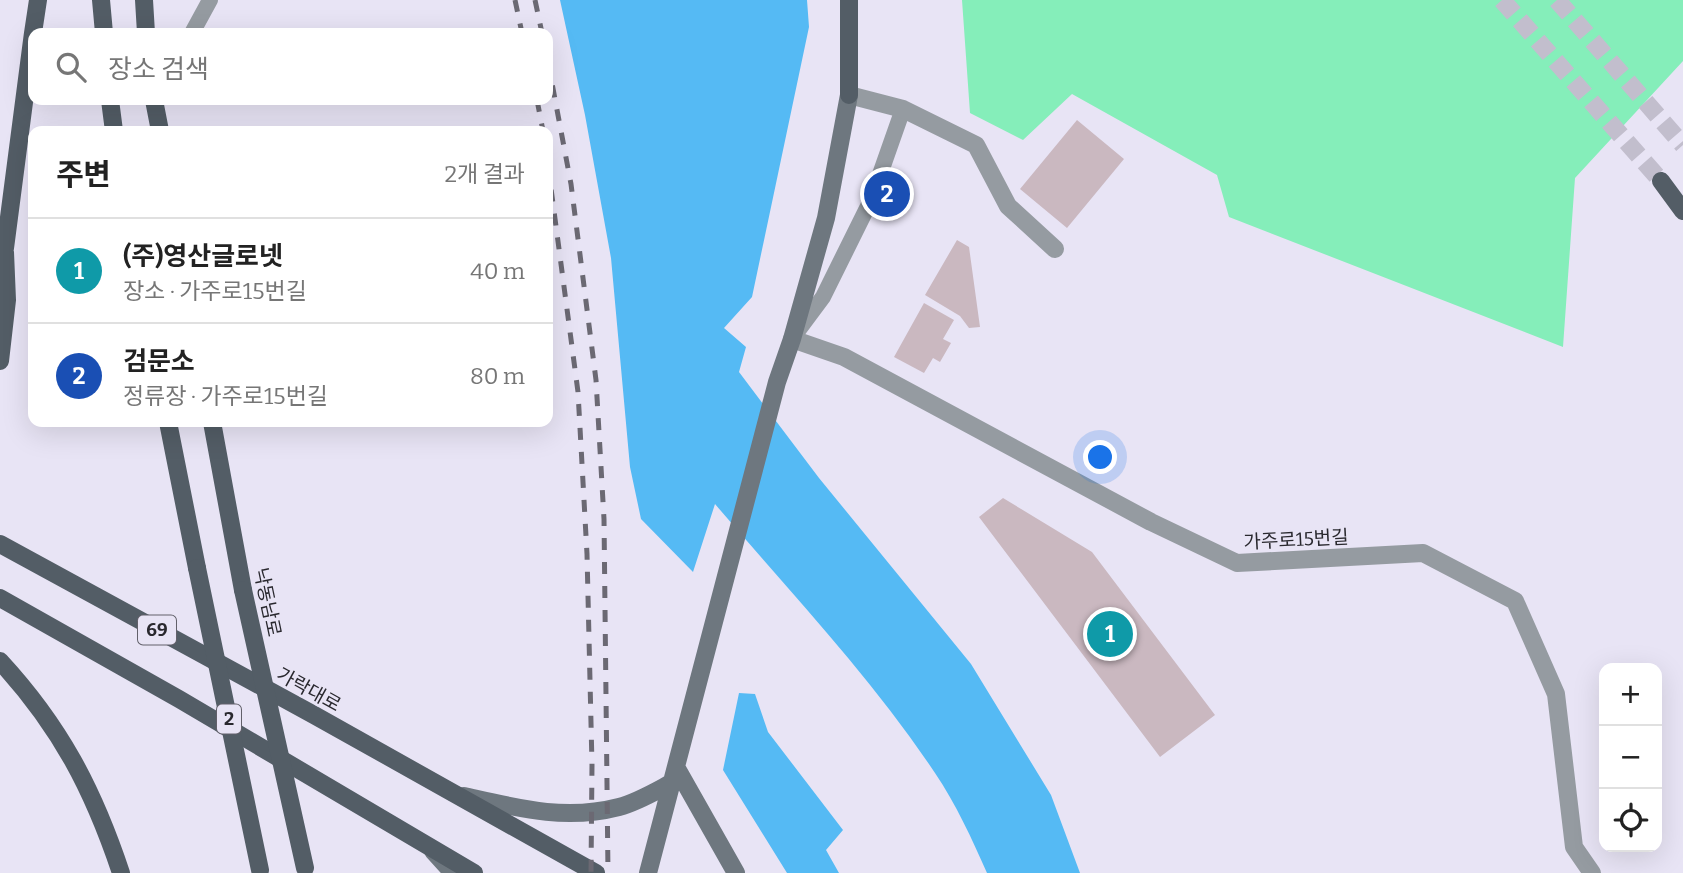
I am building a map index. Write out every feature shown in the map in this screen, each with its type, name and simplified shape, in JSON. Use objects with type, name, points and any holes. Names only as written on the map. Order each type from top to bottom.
[{"type":"main road","points":[[34,28],[38,0]]},
{"type":"main road","points":[[101,0],[104,28]]},
{"type":"main road","points":[[144,0],[146,28]]},
{"type":"main road","points":[[648,873],[777,382],[826,218],[849,95],[849,0]]},
{"type":"main road","points":[[0,361],[7,300],[2,255],[28,69]]},
{"type":"main road","points":[[111,105],[113,126]]},
{"type":"main road","points":[[156,105],[159,126]]},
{"type":"main road","points":[[1661,181],[1683,211]]},
{"type":"main road","name":"2","points":[[169,427],[260,871]]},
{"type":"main road","name":"낙동남로","points":[[213,427],[243,590],[306,870]]},
{"type":"main road","name":"가락대로","points":[[0,544],[596,873]]},
{"type":"main road","name":"69","points":[[0,598],[179,699],[474,873]]},
{"type":"main road","points":[[0,661],[29,692],[82,775],[104,822],[121,873]]},
{"type":"main road","points":[[456,794],[534,813],[570,815],[620,807],[675,775]]},
{"type":"main road","points":[[675,775],[736,873]]},
{"type":"main road","points":[[425,844],[453,873]]},
{"type":"street","points":[[849,95],[903,109],[976,145],[1008,206],[1055,249]]},
{"type":"street","name":"가주로15번길","points":[[792,339],[844,357],[1151,523],[1237,564],[1423,553],[1515,601],[1556,694],[1574,847],[1592,873]]},
{"type":"lane","points":[[195,28],[210,0]]},
{"type":"lane","points":[[792,339],[823,297],[871,200],[903,109]]},
{"type":"green space","points":[[962,0],[1683,0],[1683,61],[1575,178],[1563,347],[1229,217],[1217,175],[1072,94],[1023,140],[970,113]]},
{"type":"water","points":[[560,0],[807,0],[809,27],[752,297],[724,328],[746,347],[739,372],[819,478],[971,664],[1051,795],[1080,873],[987,873],[950,797],[910,737],[829,636],[715,504],[693,572],[641,519],[630,467],[611,258],[585,115]]},
{"type":"water","points":[[739,693],[755,694],[768,732],[843,830],[826,850],[839,873],[787,873],[723,770]]},
{"type":"building","points":[[1077,120],[1124,159],[1067,228],[1020,189]]},
{"type":"building","points":[[957,240],[969,247],[980,327],[969,328],[960,316],[925,295]]},
{"type":"building","points":[[924,303],[954,320],[943,339],[951,343],[940,362],[933,358],[924,373],[894,357]]},
{"type":"building","points":[[1003,498],[1092,552],[1215,715],[1160,757],[979,517]]},
{"type":"tunnel","points":[[1502,0],[1661,181]]},
{"type":"tunnel","points":[[1557,0],[1683,145]]},
{"type":"railway","points":[[515,0],[521,28]]},
{"type":"railway","points":[[535,0],[541,28]]},
{"type":"railway","points":[[553,89],[571,184],[596,380],[604,519],[608,873]]},
{"type":"railway","points":[[538,105],[542,126]]},
{"type":"railway","points":[[553,204],[578,392],[587,554],[592,765],[591,873]]},
{"type":"place","name":"검문소","points":[[887,194]]},
{"type":"place","name":"(주)영산글로넷","points":[[1110,634]]}]
